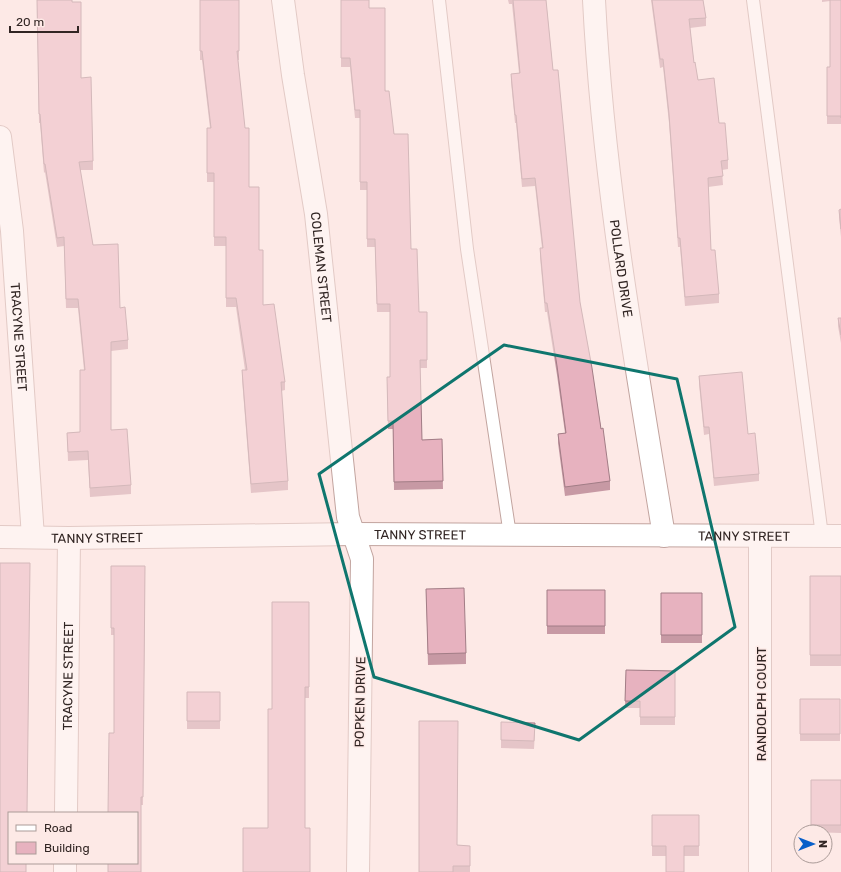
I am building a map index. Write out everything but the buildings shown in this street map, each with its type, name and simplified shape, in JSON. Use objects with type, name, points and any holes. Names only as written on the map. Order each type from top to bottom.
[{"type":"street","name":"COLEMAN STREET","points":[[283,0],[293,76],[316,214],[348,517],[354,534]]},
{"type":"street","name":"POLLARD DRIVE","points":[[594,0],[606,148],[622,279],[664,536]]},
{"type":"street","name":"TRACYNE STREET","points":[[0,138],[12,231],[33,538]]},
{"type":"street","name":"TANNY STREET","points":[[0,537],[69,538],[354,534],[831,536]]},
{"type":"street","name":"POPKEN DRIVE","points":[[354,534],[362,559],[358,872]]},
{"type":"street","name":"RANDOLPH COURT","points":[[760,536],[760,872]]},
{"type":"street","name":"TRACYNE STREET","points":[[66,812],[69,538]]},
{"type":"lane","points":[[439,0],[468,249],[510,535]]},
{"type":"lane","points":[[753,0],[831,536]]},
{"type":"highlighted area","points":[[504,345],[677,379],[735,627],[579,740],[374,677],[319,474]]}]
